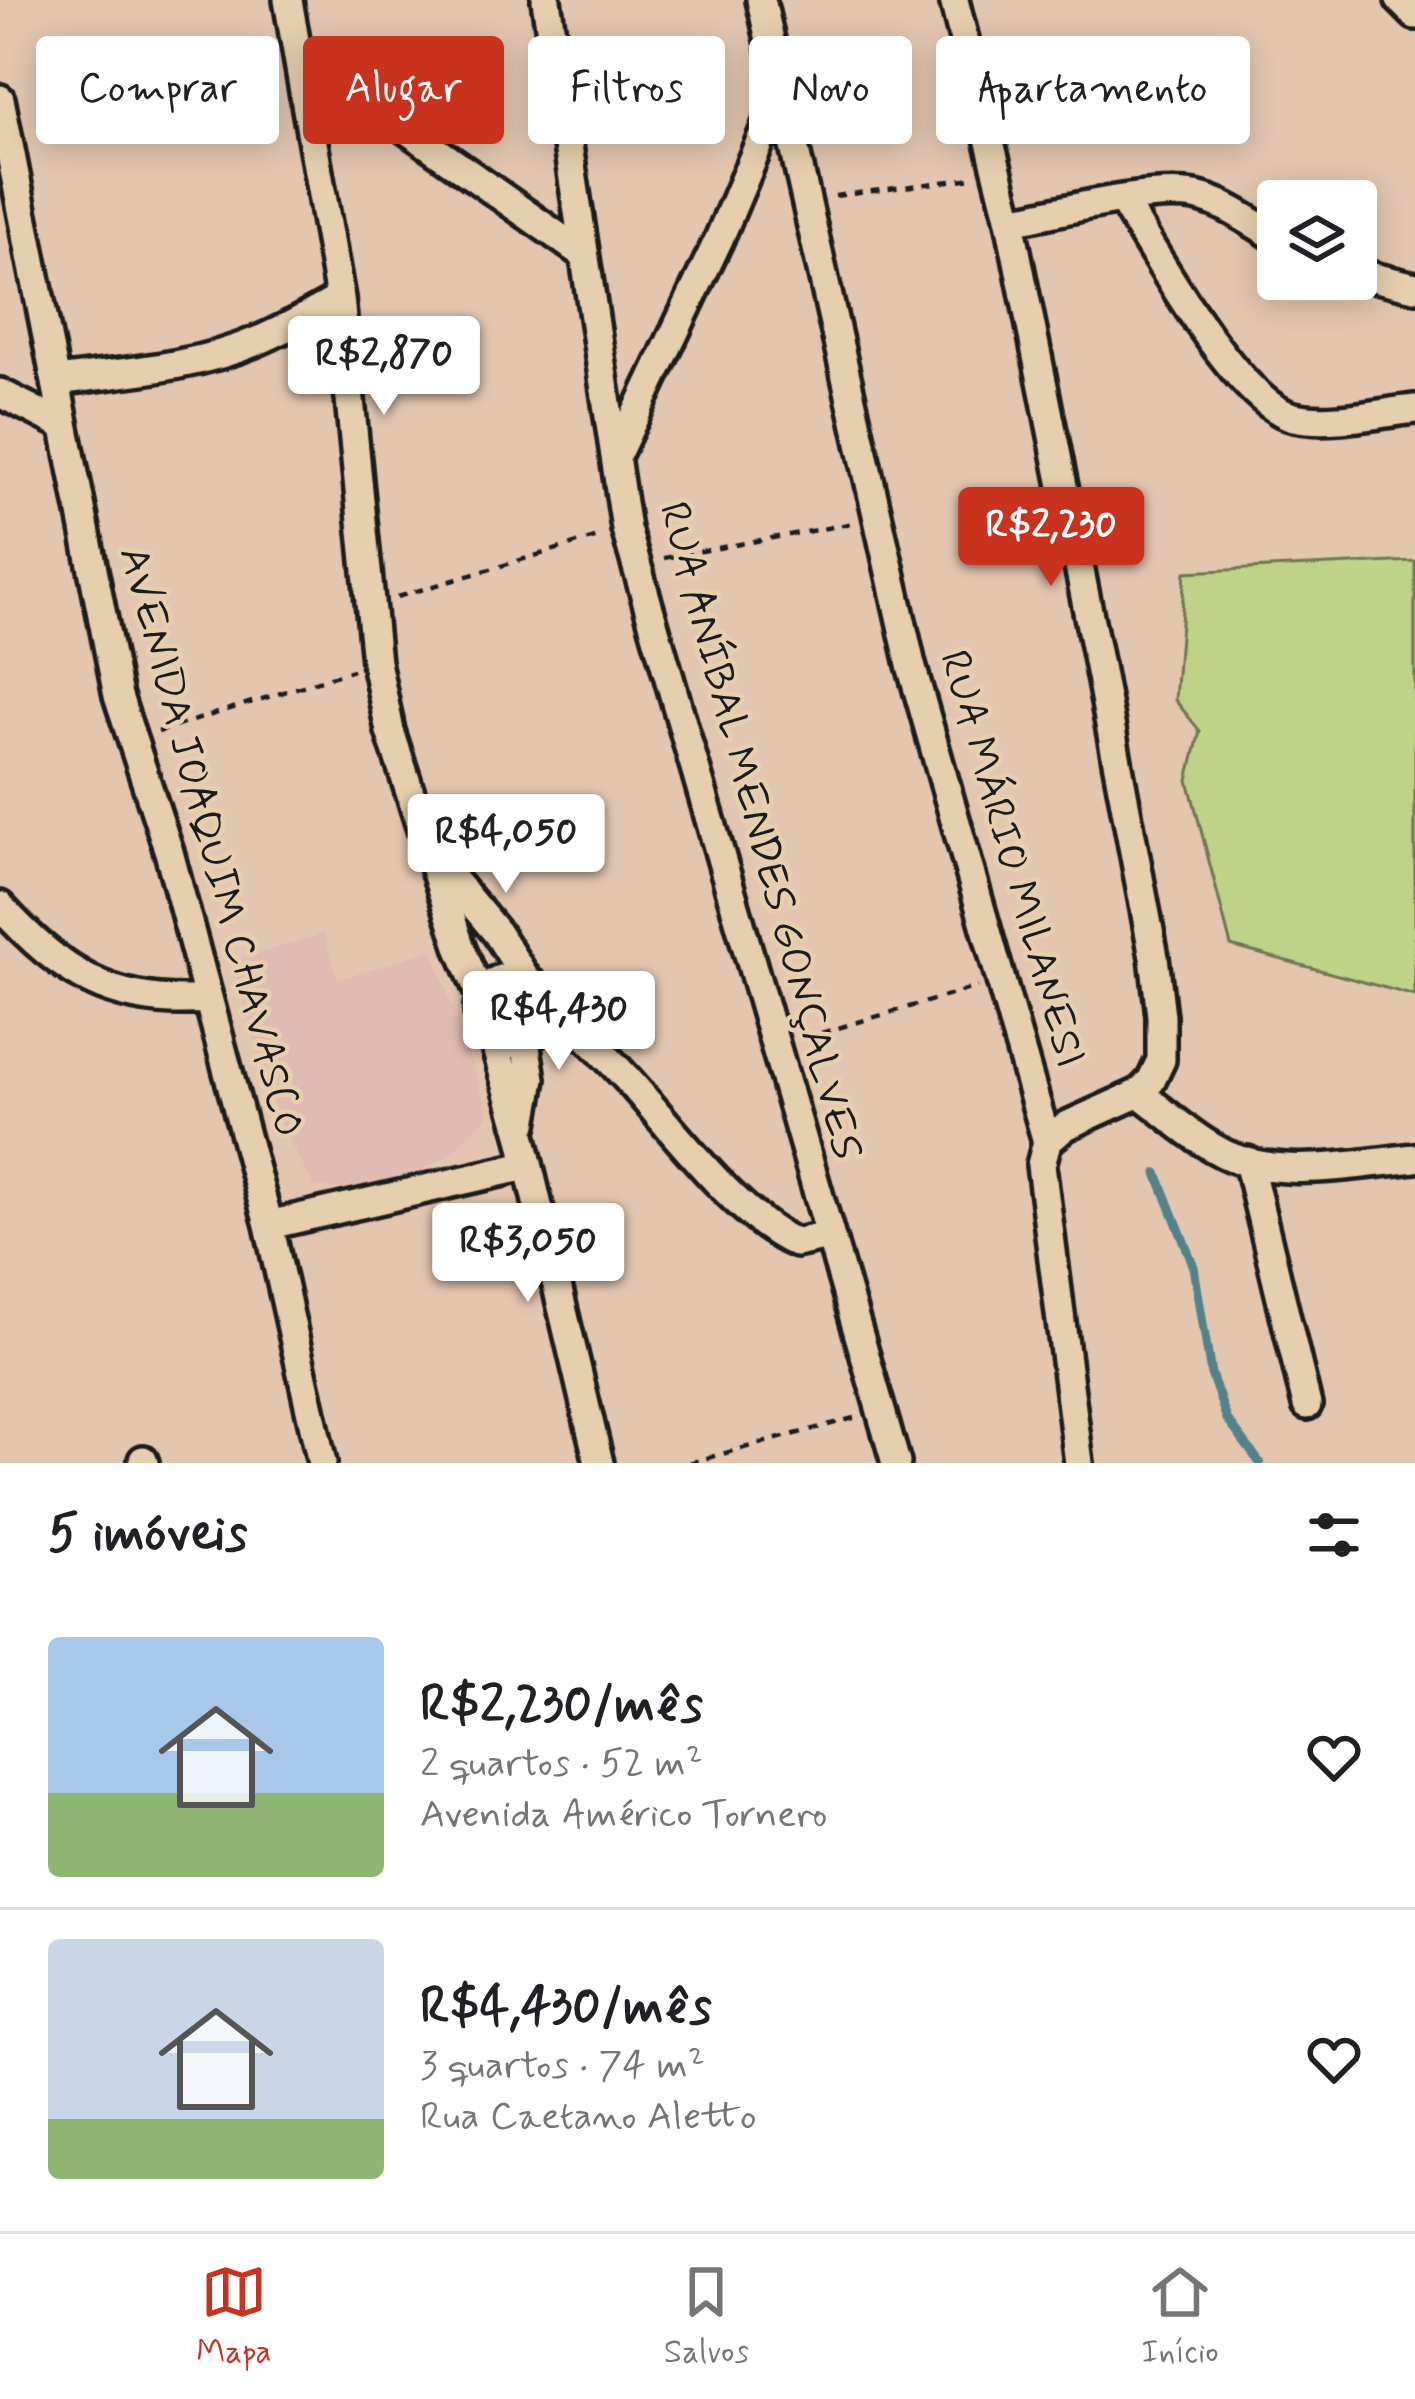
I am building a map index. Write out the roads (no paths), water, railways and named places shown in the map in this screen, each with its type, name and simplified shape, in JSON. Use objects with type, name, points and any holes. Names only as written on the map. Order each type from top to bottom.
[{"type":"street","points":[[288,0],[340,298],[376,662],[390,731],[481,997]]},
{"type":"street","name":"RUA ANÍBAL MENDES GONÇALVES","points":[[546,0],[626,529],[896,1463]]},
{"type":"street","name":"RUA MÁRIO MILANESI","points":[[761,0],[769,36]]},
{"type":"street","points":[[954,0],[1010,221],[1154,957],[1161,1060],[1151,1081],[1139,1094],[1066,1126],[1048,1142]]},
{"type":"street","points":[[1400,0],[1415,15]]},
{"type":"street","points":[[298,53],[583,254]]},
{"type":"street","name":"AVENIDA JOAQUIM CHAVASCO","points":[[0,99],[130,742],[169,852],[269,1225],[322,1463]]},
{"type":"street","points":[[616,454],[760,144]]},
{"type":"street","name":"RUA MÁRIO MILANESI","points":[[794,144],[911,665],[1048,1142],[1041,1165],[1078,1463]]},
{"type":"street","points":[[1010,221],[1168,195],[1197,196],[1257,226]]},
{"type":"street","points":[[1123,201],[1184,303],[1263,402],[1299,418],[1415,409]]},
{"type":"street","points":[[1377,278],[1415,287]]},
{"type":"street","points":[[56,381],[181,365],[220,354],[256,342],[340,298]]},
{"type":"street","points":[[0,393],[63,425]]},
{"type":"street","points":[[429,849],[497,933],[545,1005],[544,1020],[531,1037],[531,1079],[521,1134]]},
{"type":"street","points":[[0,906],[71,971],[122,994],[164,1003],[208,999]]},
{"type":"street","points":[[597,1046],[531,1037],[508,1043],[493,1037],[478,1012],[481,997],[492,983],[509,976],[533,986],[597,1046],[680,1141],[772,1229],[796,1243],[828,1236]]},
{"type":"street","points":[[493,1037],[521,1134],[599,1463]]},
{"type":"street","points":[[1139,1094],[1219,1152],[1248,1161],[1317,1167],[1415,1158]]},
{"type":"street","points":[[1248,1161],[1307,1406]]},
{"type":"street","points":[[269,1225],[526,1166]]},
{"type":"waterway","points":[[1157,1173],[1194,1267],[1211,1374],[1227,1419],[1260,1463]]}]
